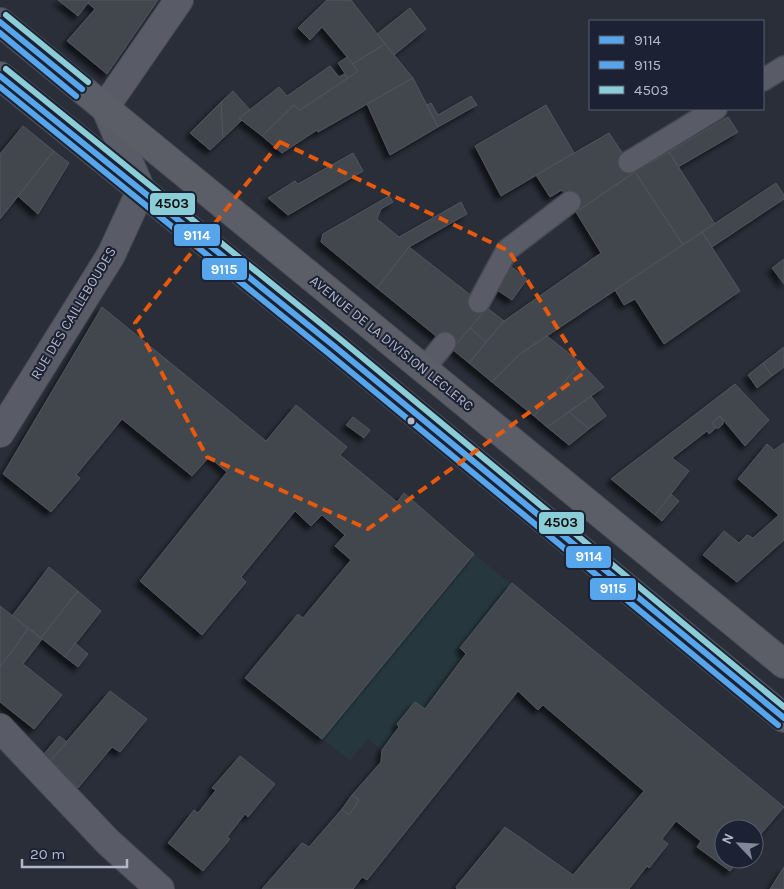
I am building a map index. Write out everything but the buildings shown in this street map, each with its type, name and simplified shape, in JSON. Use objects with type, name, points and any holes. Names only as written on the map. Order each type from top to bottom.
[{"type":"main road","name":"AVENUE DE LA DIVISION LECLERC","points":[[0,22],[784,664]]},
{"type":"main road","points":[[0,76],[322,336],[784,718]]},
{"type":"street","points":[[141,190],[105,107],[179,0]]},
{"type":"street","name":"RUE DES CAILLEBOUDES","points":[[0,433],[111,254],[141,190]]},
{"type":"street","points":[[0,728],[108,842],[160,889]]},
{"type":"lane","points":[[764,79],[784,67]]},
{"type":"lane","points":[[629,162],[714,110]]},
{"type":"lane","points":[[479,302],[507,250],[570,202]]},
{"type":"lane","points":[[424,369],[445,344]]},
{"type":"highlighted area","points":[[280,142],[509,251],[585,372],[368,529],[207,457],[135,323]]},
{"type":"shaded area","points":[[474,554],[511,584],[460,648],[466,654],[425,709],[415,703],[382,750],[368,739],[350,760],[322,739]]},
{"type":"transit line","name":"4503","points":[[6,15],[88,82]]},
{"type":"transit line","name":"9114","points":[[0,22],[82,89]]},
{"type":"transit line","name":"9115","points":[[0,33],[76,96]]},
{"type":"transit line","name":"4503","points":[[6,69],[340,339],[784,707]]},
{"type":"transit line","name":"9114","points":[[0,76],[334,346],[784,718]]},
{"type":"transit line","name":"9115","points":[[0,87],[328,353],[778,725]]}]
